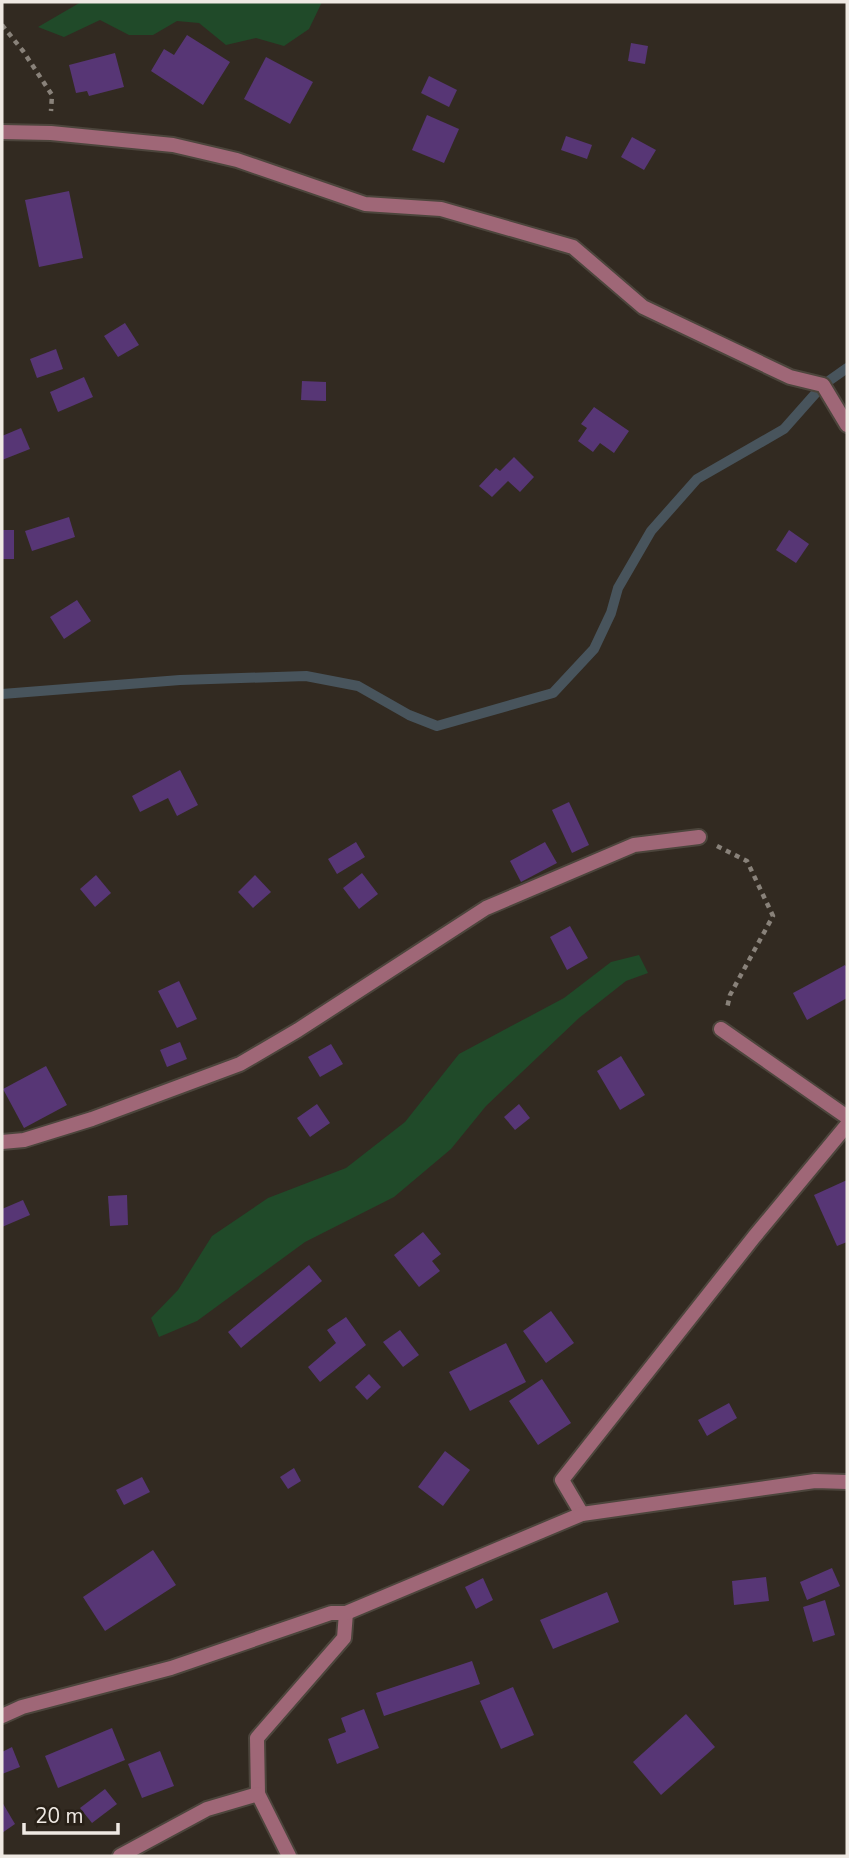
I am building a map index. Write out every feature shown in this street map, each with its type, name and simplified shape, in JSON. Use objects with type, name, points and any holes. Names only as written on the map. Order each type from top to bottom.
[{"type":"street","points":[[2,132],[51,133],[173,145],[237,160],[365,204],[441,209],[573,247],[643,307],[790,377],[823,385],[847,425]]},
{"type":"street","points":[[2,1142],[24,1140],[92,1119],[240,1064],[299,1030],[486,908],[634,845],[699,837]]},
{"type":"street","points":[[721,1029],[847,1117]]},
{"type":"street","points":[[582,1514],[562,1480],[754,1237],[847,1125]]},
{"type":"street","points":[[2,1716],[22,1707],[171,1668],[331,1614],[346,1613],[582,1514],[816,1481],[847,1482]]},
{"type":"street","points":[[289,1856],[258,1794],[257,1738],[344,1638],[346,1613]]},
{"type":"street","points":[[120,1856],[207,1809],[258,1794]]},
{"type":"path","points":[[2,25],[52,95],[51,133]]},
{"type":"path","points":[[699,837],[747,861],[773,916],[730,995],[721,1029]]},
{"type":"green space","points":[[81,2],[322,2],[309,29],[284,46],[256,38],[226,45],[199,23],[177,21],[153,35],[129,35],[100,20],[64,37],[38,27]]},
{"type":"green space","points":[[639,955],[648,973],[626,981],[579,1018],[486,1106],[451,1149],[394,1197],[305,1242],[197,1321],[159,1337],[151,1318],[178,1290],[212,1236],[268,1198],[346,1168],[405,1122],[459,1054],[564,998],[611,962]]},
{"type":"building","points":[[187,35],[230,62],[203,105],[151,71],[164,49],[174,55]]},
{"type":"building","points":[[631,43],[648,46],[645,64],[628,61]]},
{"type":"building","points":[[115,53],[124,87],[89,96],[87,91],[76,93],[69,65]]},
{"type":"building","points":[[266,57],[313,82],[290,124],[244,99]]},
{"type":"building","points":[[429,76],[457,90],[449,107],[421,93]]},
{"type":"building","points":[[427,115],[459,129],[444,163],[412,150]]},
{"type":"building","points":[[566,136],[592,145],[587,159],[561,150]]},
{"type":"building","points":[[632,137],[656,150],[644,170],[621,157]]},
{"type":"building","points":[[69,191],[83,258],[39,267],[25,200]]},
{"type":"building","points":[[125,323],[139,345],[118,357],[104,336]]},
{"type":"building","points":[[56,349],[63,369],[37,378],[30,359]]},
{"type":"building","points":[[84,377],[93,397],[58,412],[50,392]]},
{"type":"building","points":[[302,381],[326,382],[326,401],[301,400]]},
{"type":"building","points":[[594,407],[629,431],[614,453],[600,443],[593,452],[578,441],[587,428],[581,424]]},
{"type":"building","points":[[21,428],[30,449],[2,460],[2,436]]},
{"type":"building","points":[[514,457],[534,477],[520,492],[508,481],[492,497],[479,486],[496,468],[500,471]]},
{"type":"building","points":[[69,517],[75,537],[32,551],[25,531]]},
{"type":"building","points":[[2,530],[14,530],[14,559],[2,559]]},
{"type":"building","points":[[789,530],[809,544],[796,563],[776,550]]},
{"type":"building","points":[[77,600],[91,621],[64,639],[50,617]]},
{"type":"building","points":[[180,770],[198,805],[177,816],[168,798],[140,812],[132,796]]},
{"type":"building","points":[[569,802],[589,845],[572,853],[552,810]]},
{"type":"building","points":[[356,842],[365,857],[337,874],[328,859]]},
{"type":"building","points":[[545,842],[557,863],[521,882],[510,861]]},
{"type":"building","points":[[362,873],[378,894],[359,909],[343,888]]},
{"type":"building","points":[[96,875],[111,893],[95,907],[80,889]]},
{"type":"building","points":[[255,875],[271,892],[253,908],[238,892]]},
{"type":"building","points":[[570,926],[588,958],[567,970],[550,937]]},
{"type":"building","points":[[845,965],[847,998],[807,1020],[793,993]]},
{"type":"building","points":[[179,981],[197,1019],[177,1028],[158,991]]},
{"type":"building","points":[[180,1042],[187,1059],[167,1067],[160,1050]]},
{"type":"building","points":[[331,1044],[343,1064],[320,1077],[308,1057]]},
{"type":"building","points":[[621,1056],[645,1095],[620,1110],[597,1071]]},
{"type":"building","points":[[46,1066],[67,1105],[24,1128],[3,1089]]},
{"type":"building","points":[[317,1104],[330,1123],[310,1137],[297,1118]]},
{"type":"building","points":[[519,1104],[530,1118],[515,1130],[504,1117]]},
{"type":"building","points":[[847,1180],[847,1242],[837,1246],[814,1195]]},
{"type":"building","points":[[127,1195],[128,1225],[110,1226],[108,1196]]},
{"type":"building","points":[[23,1200],[30,1215],[2,1227],[2,1209]]},
{"type":"building","points":[[423,1232],[441,1254],[432,1261],[440,1271],[419,1287],[394,1255]]},
{"type":"building","points":[[309,1265],[322,1281],[241,1348],[228,1332]]},
{"type":"building","points":[[551,1311],[574,1343],[546,1363],[523,1331]]},
{"type":"building","points":[[346,1317],[366,1345],[320,1382],[308,1367],[336,1343],[327,1330]]},
{"type":"building","points":[[400,1330],[419,1355],[403,1367],[383,1342]]},
{"type":"building","points":[[506,1343],[526,1382],[470,1411],[449,1372]]},
{"type":"building","points":[[369,1374],[381,1387],[367,1400],[355,1387]]},
{"type":"building","points":[[542,1379],[571,1423],[538,1445],[509,1401]]},
{"type":"building","points":[[729,1403],[737,1418],[707,1436],[698,1420]]},
{"type":"building","points":[[445,1451],[470,1470],[443,1506],[418,1487]]},
{"type":"building","points":[[294,1468],[301,1481],[288,1489],[280,1477]]},
{"type":"building","points":[[142,1477],[150,1492],[124,1505],[116,1490]]},
{"type":"building","points":[[153,1550],[176,1585],[105,1631],[83,1597]]},
{"type":"building","points":[[832,1568],[840,1586],[807,1600],[800,1582]]},
{"type":"building","points":[[766,1577],[769,1601],[734,1605],[732,1581]]},
{"type":"building","points":[[483,1578],[493,1600],[476,1609],[465,1587]]},
{"type":"building","points":[[607,1592],[619,1622],[553,1649],[540,1620]]},
{"type":"building","points":[[825,1600],[835,1635],[813,1642],[803,1607]]},
{"type":"building","points":[[472,1661],[480,1684],[384,1716],[376,1693]]},
{"type":"building","points":[[513,1687],[534,1735],[501,1749],[480,1701]]},
{"type":"building","points":[[364,1709],[379,1748],[337,1764],[328,1739],[346,1732],[341,1718]]},
{"type":"building","points":[[686,1714],[715,1747],[661,1795],[633,1762]]},
{"type":"building","points":[[112,1728],[125,1760],[58,1788],[45,1756]]},
{"type":"building","points":[[12,1747],[20,1767],[2,1774],[2,1752]]},
{"type":"building","points":[[160,1751],[174,1786],[142,1798],[128,1764]]},
{"type":"building","points":[[105,1789],[117,1804],[92,1823],[80,1808]]},
{"type":"building","points":[[2,1802],[15,1824],[2,1833]]},
{"type":"waterway","points":[[2,694],[180,680],[306,676],[358,686],[409,715],[437,726],[553,693],[594,649],[611,613],[618,588],[651,531],[697,479],[784,429],[823,385],[847,368]]}]
